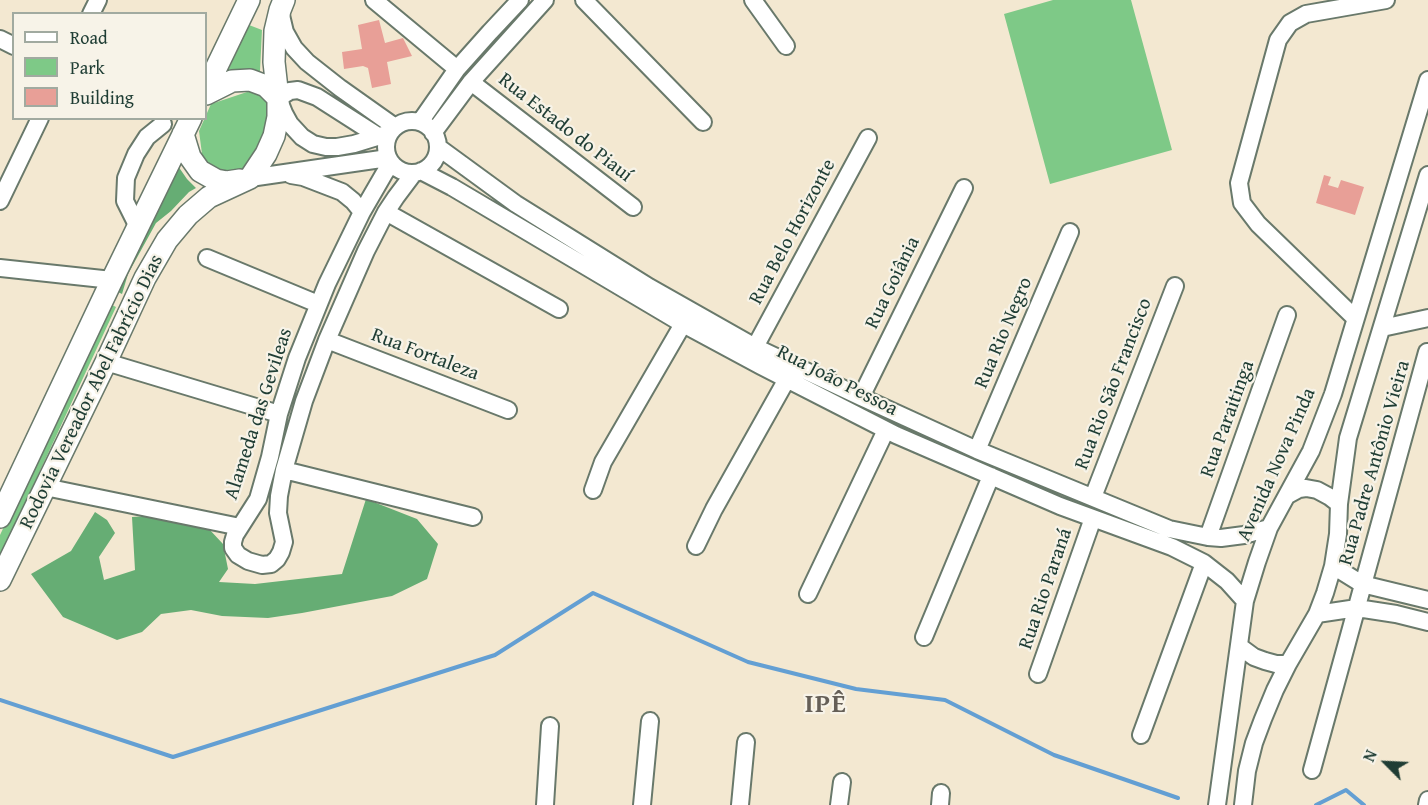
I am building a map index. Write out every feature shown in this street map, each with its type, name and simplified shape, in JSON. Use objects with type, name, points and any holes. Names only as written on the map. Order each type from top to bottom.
[{"type":"main road","points":[[207,86],[249,0]]},
{"type":"main road","points":[[187,126],[190,157],[200,171],[216,180],[227,182],[250,178],[266,154],[274,136],[278,117],[279,98],[274,62],[275,31],[282,5]]},
{"type":"main road","points":[[207,94],[232,81],[250,80],[266,86],[279,98]]},
{"type":"main road","name":"Rodovia Vereador Abel Fabrício Dias","points":[[0,517],[187,126]]},
{"type":"main road","name":"Rodovia Vereador Abel Fabrício Dias","points":[[0,580],[145,278],[167,240],[209,197],[250,178]]},
{"type":"street","points":[[374,0],[457,69]]},
{"type":"street","points":[[420,122],[457,69],[520,0]]},
{"type":"street","name":"Alameda das Gevileas","points":[[388,132],[386,150],[390,161],[362,212],[318,304],[279,414],[258,499],[232,542],[238,555],[248,561],[262,565],[271,564],[277,560],[281,552],[284,542],[278,513],[279,496],[304,401],[327,339],[386,212],[418,172],[433,162],[436,140],[471,82],[545,0]]},
{"type":"street","points":[[584,0],[703,122]]},
{"type":"street","points":[[753,0],[786,46]]},
{"type":"street","points":[[1355,318],[1258,224],[1242,203],[1239,183],[1278,40],[1290,23],[1306,14],[1386,0]]},
{"type":"street","points":[[282,5],[285,32],[294,48],[388,132]]},
{"type":"street","name":"Avenida Nova Pinda","points":[[1217,805],[1245,601],[1269,528],[1311,451],[1333,394],[1428,80]]},
{"type":"street","name":"Rua Estado do Piauí","points":[[471,82],[633,207]]},
{"type":"street","points":[[388,132],[316,96],[298,90],[290,91],[279,98],[290,124],[302,137],[313,144],[326,147],[354,144],[388,132],[402,123],[411,121],[420,122],[428,127],[436,140]]},
{"type":"street","points":[[0,201],[39,120]]},
{"type":"street","points":[[138,227],[125,201],[126,178],[136,154],[158,121],[187,126]]},
{"type":"street","name":"Rua Belo Horizonte","points":[[755,347],[868,138]]},
{"type":"street","name":"Rua João Pessoa","points":[[436,140],[516,204],[649,287],[755,347],[861,397],[977,450],[1169,529],[1208,537],[1244,535],[1269,528]]},
{"type":"street","points":[[250,178],[390,161],[405,172],[418,172]]},
{"type":"street","name":"Rua João Pessoa","points":[[418,172],[452,187],[683,324],[886,430],[1060,506],[1172,548],[1204,563],[1227,581],[1245,601]]},
{"type":"street","points":[[285,173],[303,177],[342,192],[354,201],[362,212]]},
{"type":"street","points":[[1244,805],[1247,771],[1254,743],[1275,690],[1317,614],[1333,566],[1348,438],[1428,175]]},
{"type":"street","name":"Rua Goiânia","points":[[861,397],[963,188]]},
{"type":"street","points":[[386,212],[559,309]]},
{"type":"street","name":"Rua Rio Negro","points":[[977,450],[1070,232]]},
{"type":"street","points":[[207,258],[318,304]]},
{"type":"street","points":[[0,268],[112,280]]},
{"type":"street","name":"Rua Rio São Francisco","points":[[1093,497],[1175,286]]},
{"type":"street","name":"Rua Paraitinga","points":[[1208,537],[1287,315]]},
{"type":"street","points":[[1382,328],[1428,318]]},
{"type":"street","points":[[593,490],[603,462],[683,324]]},
{"type":"street","name":"Rua Fortaleza","points":[[327,339],[508,410]]},
{"type":"street","name":"Rua Padre Antônio Vieira","points":[[1312,770],[1427,352]]},
{"type":"street","points":[[106,362],[279,414]]},
{"type":"street","points":[[696,546],[714,509],[787,379]]},
{"type":"street","points":[[808,594],[886,430]]},
{"type":"street","points":[[284,470],[473,517]]},
{"type":"street","points":[[924,637],[991,476]]},
{"type":"street","points":[[45,487],[240,527]]},
{"type":"street","points":[[1288,495],[1306,488],[1317,490],[1339,504]]},
{"type":"street","name":"Rua Rio Paraná","points":[[1038,674],[1093,518]]},
{"type":"street","points":[[1141,735],[1204,563]]},
{"type":"street","points":[[1333,566],[1362,584],[1428,600]]},
{"type":"street","points":[[1317,614],[1357,608],[1428,622]]},
{"type":"street","points":[[1239,646],[1254,657],[1288,664]]},
{"type":"street","points":[[642,805],[650,721]]},
{"type":"street","points":[[545,805],[550,726]]},
{"type":"street","points":[[740,805],[746,742]]},
{"type":"street","points":[[839,805],[842,782]]},
{"type":"street","points":[[1427,805],[1428,800]]},
{"type":"green space","points":[[1053,0],[1131,0],[1172,150],[1050,184],[1004,14]]},
{"type":"green space","points":[[249,25],[262,30],[260,71],[242,71],[224,79]]},
{"type":"green space","points":[[253,90],[263,95],[269,108],[266,134],[249,163],[240,172],[219,173],[207,163],[202,154],[199,131],[204,120],[207,120],[211,104]]},
{"type":"green space","points":[[178,166],[196,188],[156,223],[128,274],[122,294],[116,291]]},
{"type":"green space","points":[[110,304],[116,307],[0,557],[0,535]]},
{"type":"green space","points":[[366,499],[417,519],[438,544],[427,579],[392,596],[268,618],[222,616],[191,610],[161,614],[142,632],[117,640],[63,617],[31,574],[71,551],[95,512],[107,520],[115,533],[99,557],[104,580],[135,570],[132,517],[164,515],[209,529],[223,544],[228,569],[219,582],[255,584],[342,574]]},
{"type":"building","points":[[379,20],[385,43],[403,38],[412,56],[387,62],[391,84],[372,88],[368,68],[363,66],[344,69],[342,52],[362,49],[358,25]]},
{"type":"building","points":[[1324,175],[1331,177],[1328,185],[1338,188],[1341,180],[1364,187],[1355,215],[1316,203]]},
{"type":"waterway","points":[[0,700],[173,757],[495,655],[593,593],[748,662],[856,689],[945,700],[1054,755],[1178,798]]},
{"type":"waterway","points":[[1316,805],[1346,790],[1364,805]]},
{"type":"district","name":"IPÊ","points":[[826,705]]}]
